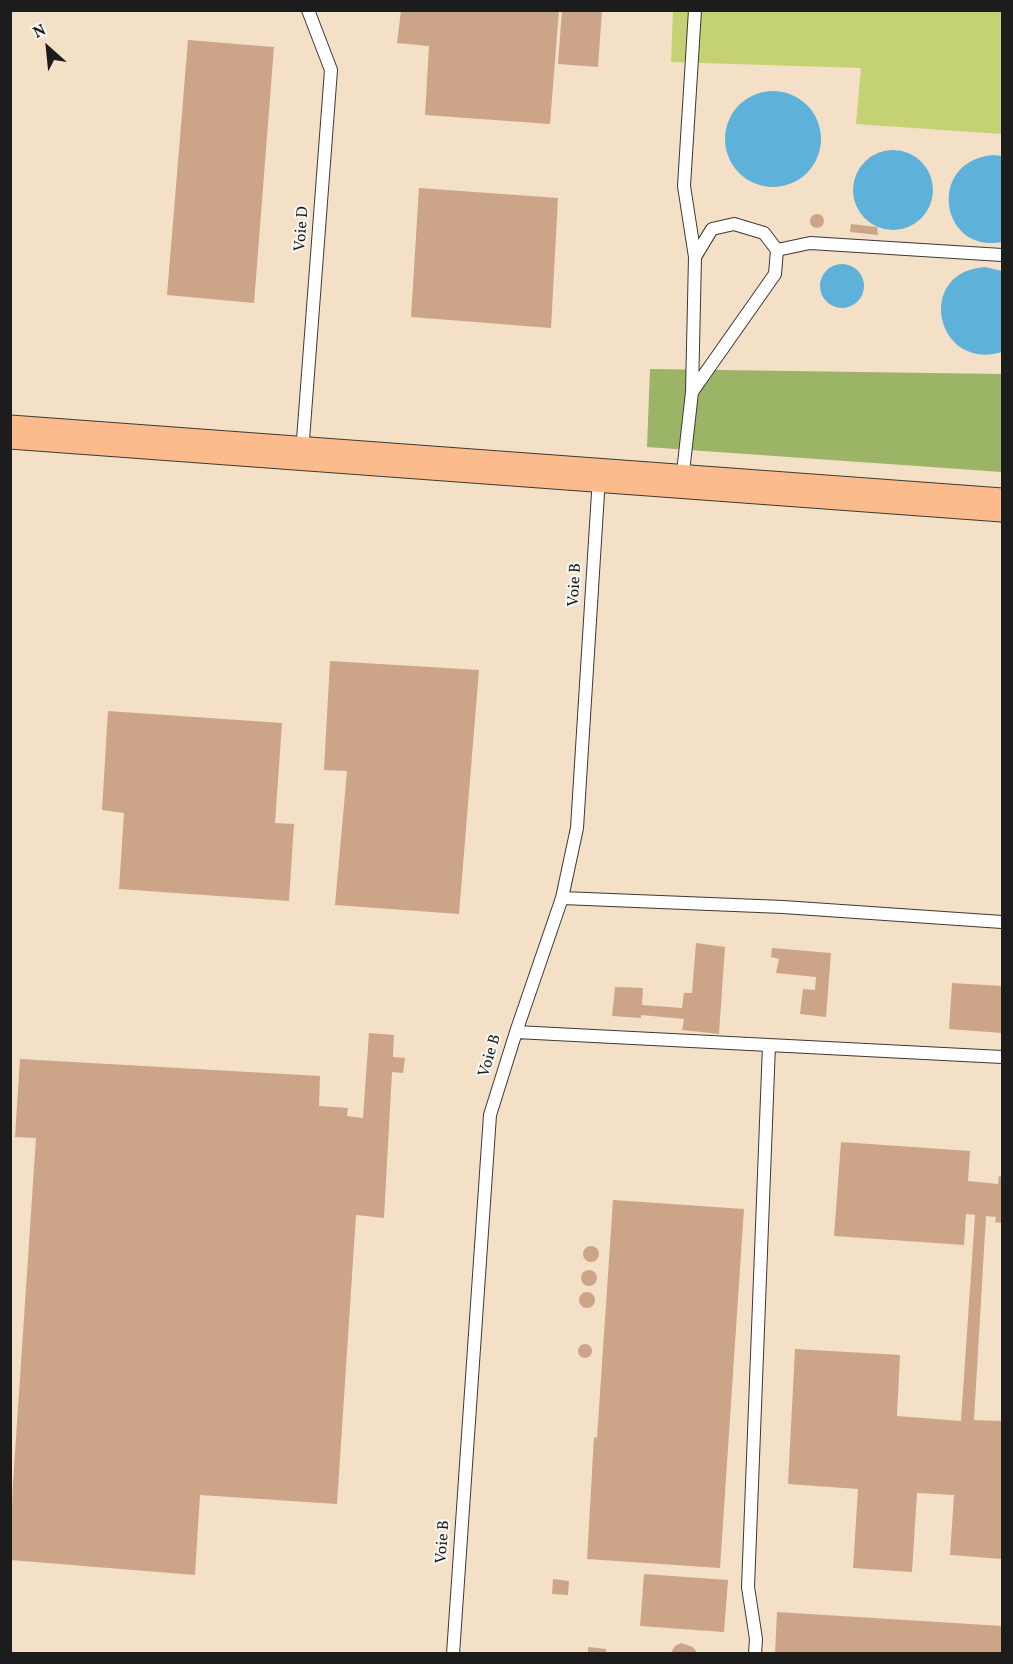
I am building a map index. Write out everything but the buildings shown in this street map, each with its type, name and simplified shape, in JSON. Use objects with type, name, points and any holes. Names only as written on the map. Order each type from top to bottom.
[{"type":"main road","points":[[10,432],[1002,506]]},
{"type":"lane","name":"Voie D","points":[[302,454],[332,70],[308,10]]},
{"type":"lane","points":[[682,482],[692,392],[696,257],[684,186],[695,10]]},
{"type":"lane","points":[[692,392],[775,274],[777,250],[764,233],[734,224],[712,229],[696,257]]},
{"type":"lane","points":[[777,250],[810,243],[1002,255]]},
{"type":"lane","name":"Voie B","points":[[453,1653],[490,1115],[562,898],[577,828],[599,476]]},
{"type":"lane","points":[[562,898],[783,907],[1002,922]]},
{"type":"lane","points":[[516,1032],[1002,1057]]},
{"type":"lane","points":[[755,1653],[756,1639],[748,1587],[769,1045]]},
{"type":"green space","points":[[673,11],[1002,11],[1002,134],[856,124],[861,68],[671,62]]},
{"type":"green space","points":[[650,369],[1002,374],[1002,472],[647,447]]},
{"type":"water","points":[[764,91],[782,91],[800,99],[813,112],[821,130],[818,158],[800,179],[782,187],[764,187],[746,179],[733,166],[725,148],[725,130],[733,112],[746,99]]},
{"type":"water","points":[[893,150],[908,153],[921,162],[930,175],[933,190],[930,205],[921,218],[908,227],[893,230],[878,227],[865,218],[856,205],[853,190],[856,175],[865,162],[878,153]]},
{"type":"water","points":[[993,155],[1002,156],[1002,242],[981,242],[965,234],[954,221],[949,205],[950,188],[957,173],[972,161]]},
{"type":"water","points":[[842,264],[858,270],[864,286],[858,302],[842,308],[826,302],[820,286],[826,270]]},
{"type":"water","points":[[985,267],[1002,271],[1002,352],[979,354],[962,348],[949,335],[942,319],[942,301],[948,285],[963,273]]}]
